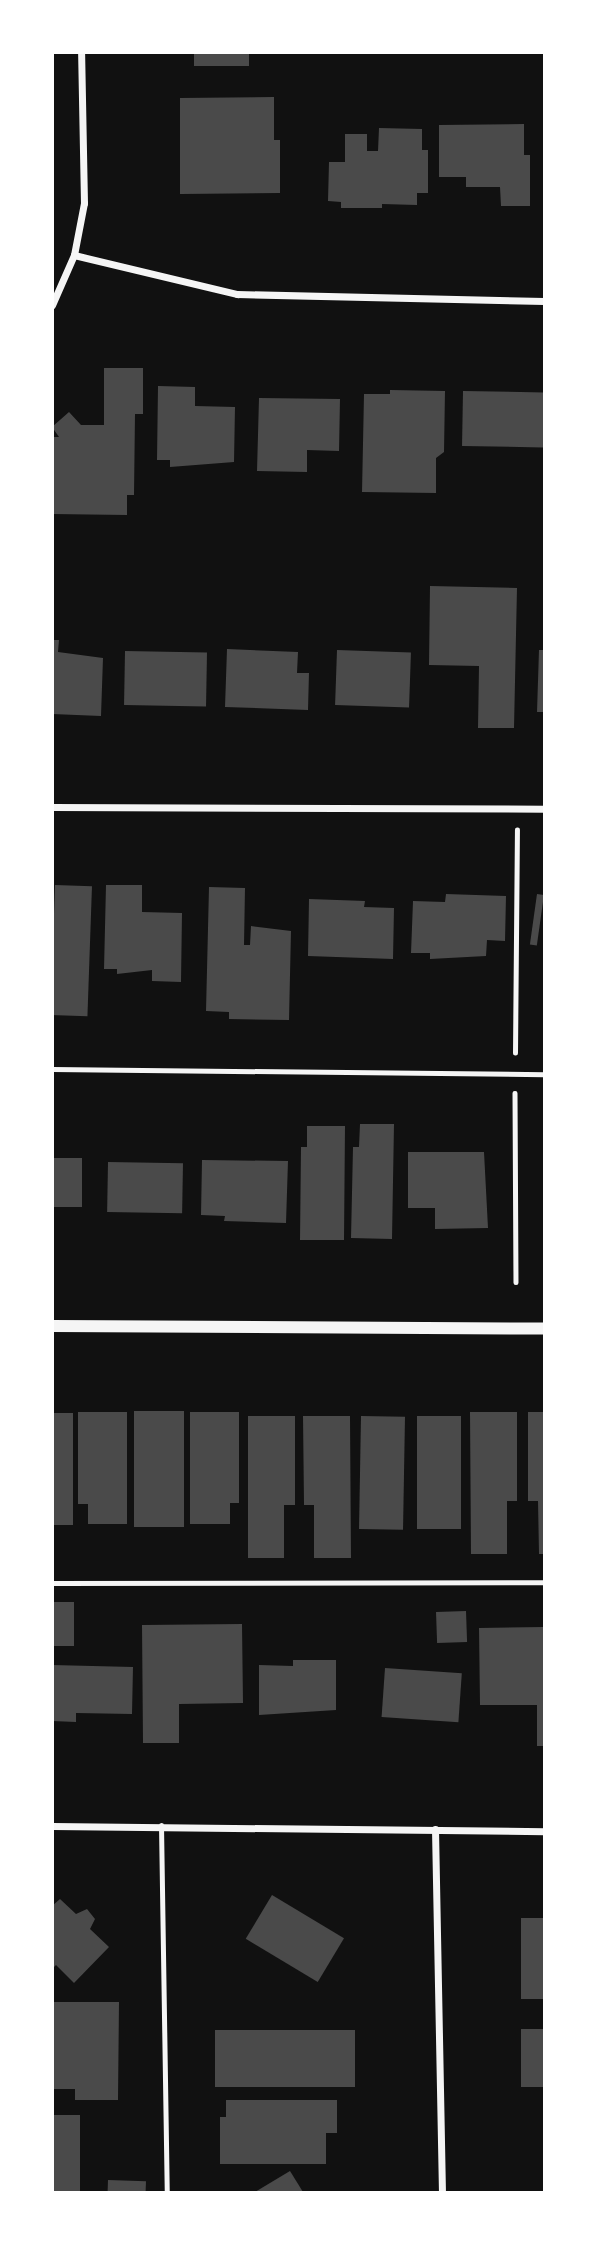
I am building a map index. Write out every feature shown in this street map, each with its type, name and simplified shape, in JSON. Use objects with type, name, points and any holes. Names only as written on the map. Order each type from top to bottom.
[{"type":"street","points":[[52,304],[74,255],[84,203],[81,52]]},
{"type":"street","points":[[74,255],[237,294],[544,300]]},
{"type":"street","points":[[52,807],[544,809]]},
{"type":"street","points":[[52,1326],[544,1329]]},
{"type":"street","points":[[52,1826],[161,1825],[544,1831]]},
{"type":"street","points":[[435,1829],[442,2193]]},
{"type":"lane","points":[[52,1069],[544,1073]]},
{"type":"lane","points":[[52,1583],[544,1582]]},
{"type":"lane","points":[[161,1825],[167,2193]]},
{"type":"path","points":[[516,1282],[518,808]]},
{"type":"building","points":[[194,52],[249,52],[249,66],[194,66]]},
{"type":"building","points":[[274,97],[274,140],[280,140],[280,193],[180,194],[180,98]]},
{"type":"building","points":[[524,124],[524,155],[530,155],[530,206],[501,206],[500,187],[466,187],[466,177],[439,177],[439,125]]},
{"type":"building","points":[[379,128],[422,129],[422,150],[428,150],[428,193],[417,193],[417,205],[382,204],[382,208],[341,208],[341,202],[328,201],[329,162],[345,162],[345,134],[367,134],[367,151],[378,151]]},
{"type":"building","points":[[104,368],[143,368],[143,414],[135,414],[134,495],[127,495],[127,515],[52,514],[52,437],[59,437],[52,427],[69,412],[81,425],[104,425]]},
{"type":"building","points":[[158,386],[195,387],[195,406],[235,407],[234,462],[170,467],[170,460],[157,460]]},
{"type":"building","points":[[390,390],[445,391],[444,452],[436,458],[436,493],[362,492],[364,394],[390,394]]},
{"type":"building","points":[[463,391],[544,392],[543,447],[462,446]]},
{"type":"building","points":[[259,398],[340,399],[339,451],[307,450],[307,472],[257,471]]},
{"type":"building","points":[[430,586],[517,588],[514,728],[478,728],[479,666],[429,665]]},
{"type":"building","points":[[52,640],[59,640],[58,652],[103,658],[101,716],[52,714]]},
{"type":"building","points":[[227,649],[298,652],[297,673],[309,673],[308,710],[225,707]]},
{"type":"building","points":[[337,650],[411,653],[409,708],[335,705]]},
{"type":"building","points":[[539,650],[544,650],[544,712],[537,712]]},
{"type":"building","points":[[125,651],[207,652],[206,706],[124,705]]},
{"type":"building","points":[[55,885],[92,886],[87,1016],[52,1015]]},
{"type":"building","points":[[106,885],[142,885],[142,912],[182,913],[181,982],[152,981],[152,970],[117,974],[117,969],[104,969]]},
{"type":"building","points":[[209,887],[245,888],[244,945],[250,945],[251,926],[291,931],[289,1020],[229,1019],[229,1012],[206,1011]]},
{"type":"building","points":[[446,894],[506,896],[505,941],[487,940],[486,956],[430,959],[430,953],[411,953],[413,901],[445,902]]},
{"type":"building","points":[[537,894],[544,895],[537,945],[530,945]]},
{"type":"building","points":[[309,899],[365,901],[364,907],[394,908],[393,959],[308,956]]},
{"type":"building","points":[[360,1124],[394,1124],[392,1239],[351,1238],[353,1147],[359,1147]]},
{"type":"building","points":[[307,1126],[345,1126],[344,1240],[300,1240],[301,1147],[307,1147]]},
{"type":"building","points":[[408,1152],[484,1152],[488,1228],[435,1229],[435,1208],[408,1208]]},
{"type":"building","points":[[52,1158],[82,1158],[82,1207],[52,1207]]},
{"type":"building","points":[[202,1160],[288,1161],[286,1223],[224,1221],[225,1216],[201,1215]]},
{"type":"building","points":[[108,1162],[183,1163],[182,1213],[107,1212]]},
{"type":"building","points":[[134,1411],[184,1411],[184,1527],[134,1527]]},
{"type":"building","points":[[78,1412],[127,1412],[127,1524],[88,1524],[88,1504],[78,1504]]},
{"type":"building","points":[[190,1412],[239,1412],[239,1503],[230,1503],[230,1524],[190,1524]]},
{"type":"building","points":[[470,1412],[517,1412],[517,1501],[507,1501],[507,1554],[471,1554]]},
{"type":"building","points":[[528,1412],[544,1412],[544,1554],[539,1554],[538,1501],[528,1501]]},
{"type":"building","points":[[52,1413],[73,1413],[73,1525],[52,1525]]},
{"type":"building","points":[[248,1416],[295,1416],[295,1505],[284,1505],[284,1558],[248,1558]]},
{"type":"building","points":[[303,1416],[350,1416],[351,1558],[314,1558],[314,1505],[304,1505]]},
{"type":"building","points":[[361,1416],[405,1417],[403,1530],[359,1529]]},
{"type":"building","points":[[417,1416],[461,1416],[461,1529],[417,1529]]},
{"type":"building","points":[[52,1602],[74,1602],[74,1646],[52,1646]]},
{"type":"building","points":[[466,1611],[467,1642],[437,1643],[436,1612]]},
{"type":"building","points":[[242,1624],[243,1703],[179,1704],[179,1743],[143,1743],[142,1625]]},
{"type":"building","points":[[544,1627],[544,1746],[537,1746],[537,1705],[480,1705],[479,1628]]},
{"type":"building","points":[[293,1660],[336,1660],[336,1710],[259,1715],[259,1665],[293,1666]]},
{"type":"building","points":[[52,1665],[133,1667],[132,1714],[76,1713],[76,1722],[52,1721]]},
{"type":"building","points":[[385,1668],[462,1673],[458,1722],[382,1717]]},
{"type":"building","points":[[272,1895],[344,1938],[318,1982],[246,1939]]},
{"type":"building","points":[[60,1899],[76,1914],[87,1909],[95,1919],[90,1929],[109,1947],[74,1983],[56,1965],[52,1969],[52,1906]]},
{"type":"building","points":[[521,1918],[544,1918],[544,1999],[521,1999]]},
{"type":"building","points":[[52,2002],[119,2002],[118,2100],[75,2100],[75,2089],[52,2089]]},
{"type":"building","points":[[521,2029],[544,2029],[544,2087],[521,2087]]},
{"type":"building","points":[[215,2030],[355,2030],[355,2087],[215,2087]]},
{"type":"building","points":[[226,2100],[337,2100],[337,2133],[326,2133],[326,2164],[220,2164],[220,2117],[226,2117]]},
{"type":"building","points":[[52,2115],[80,2115],[80,2192],[52,2192]]},
{"type":"building","points":[[290,2171],[303,2192],[255,2192]]},
{"type":"building","points":[[108,2180],[146,2181],[146,2192],[108,2192]]}]
